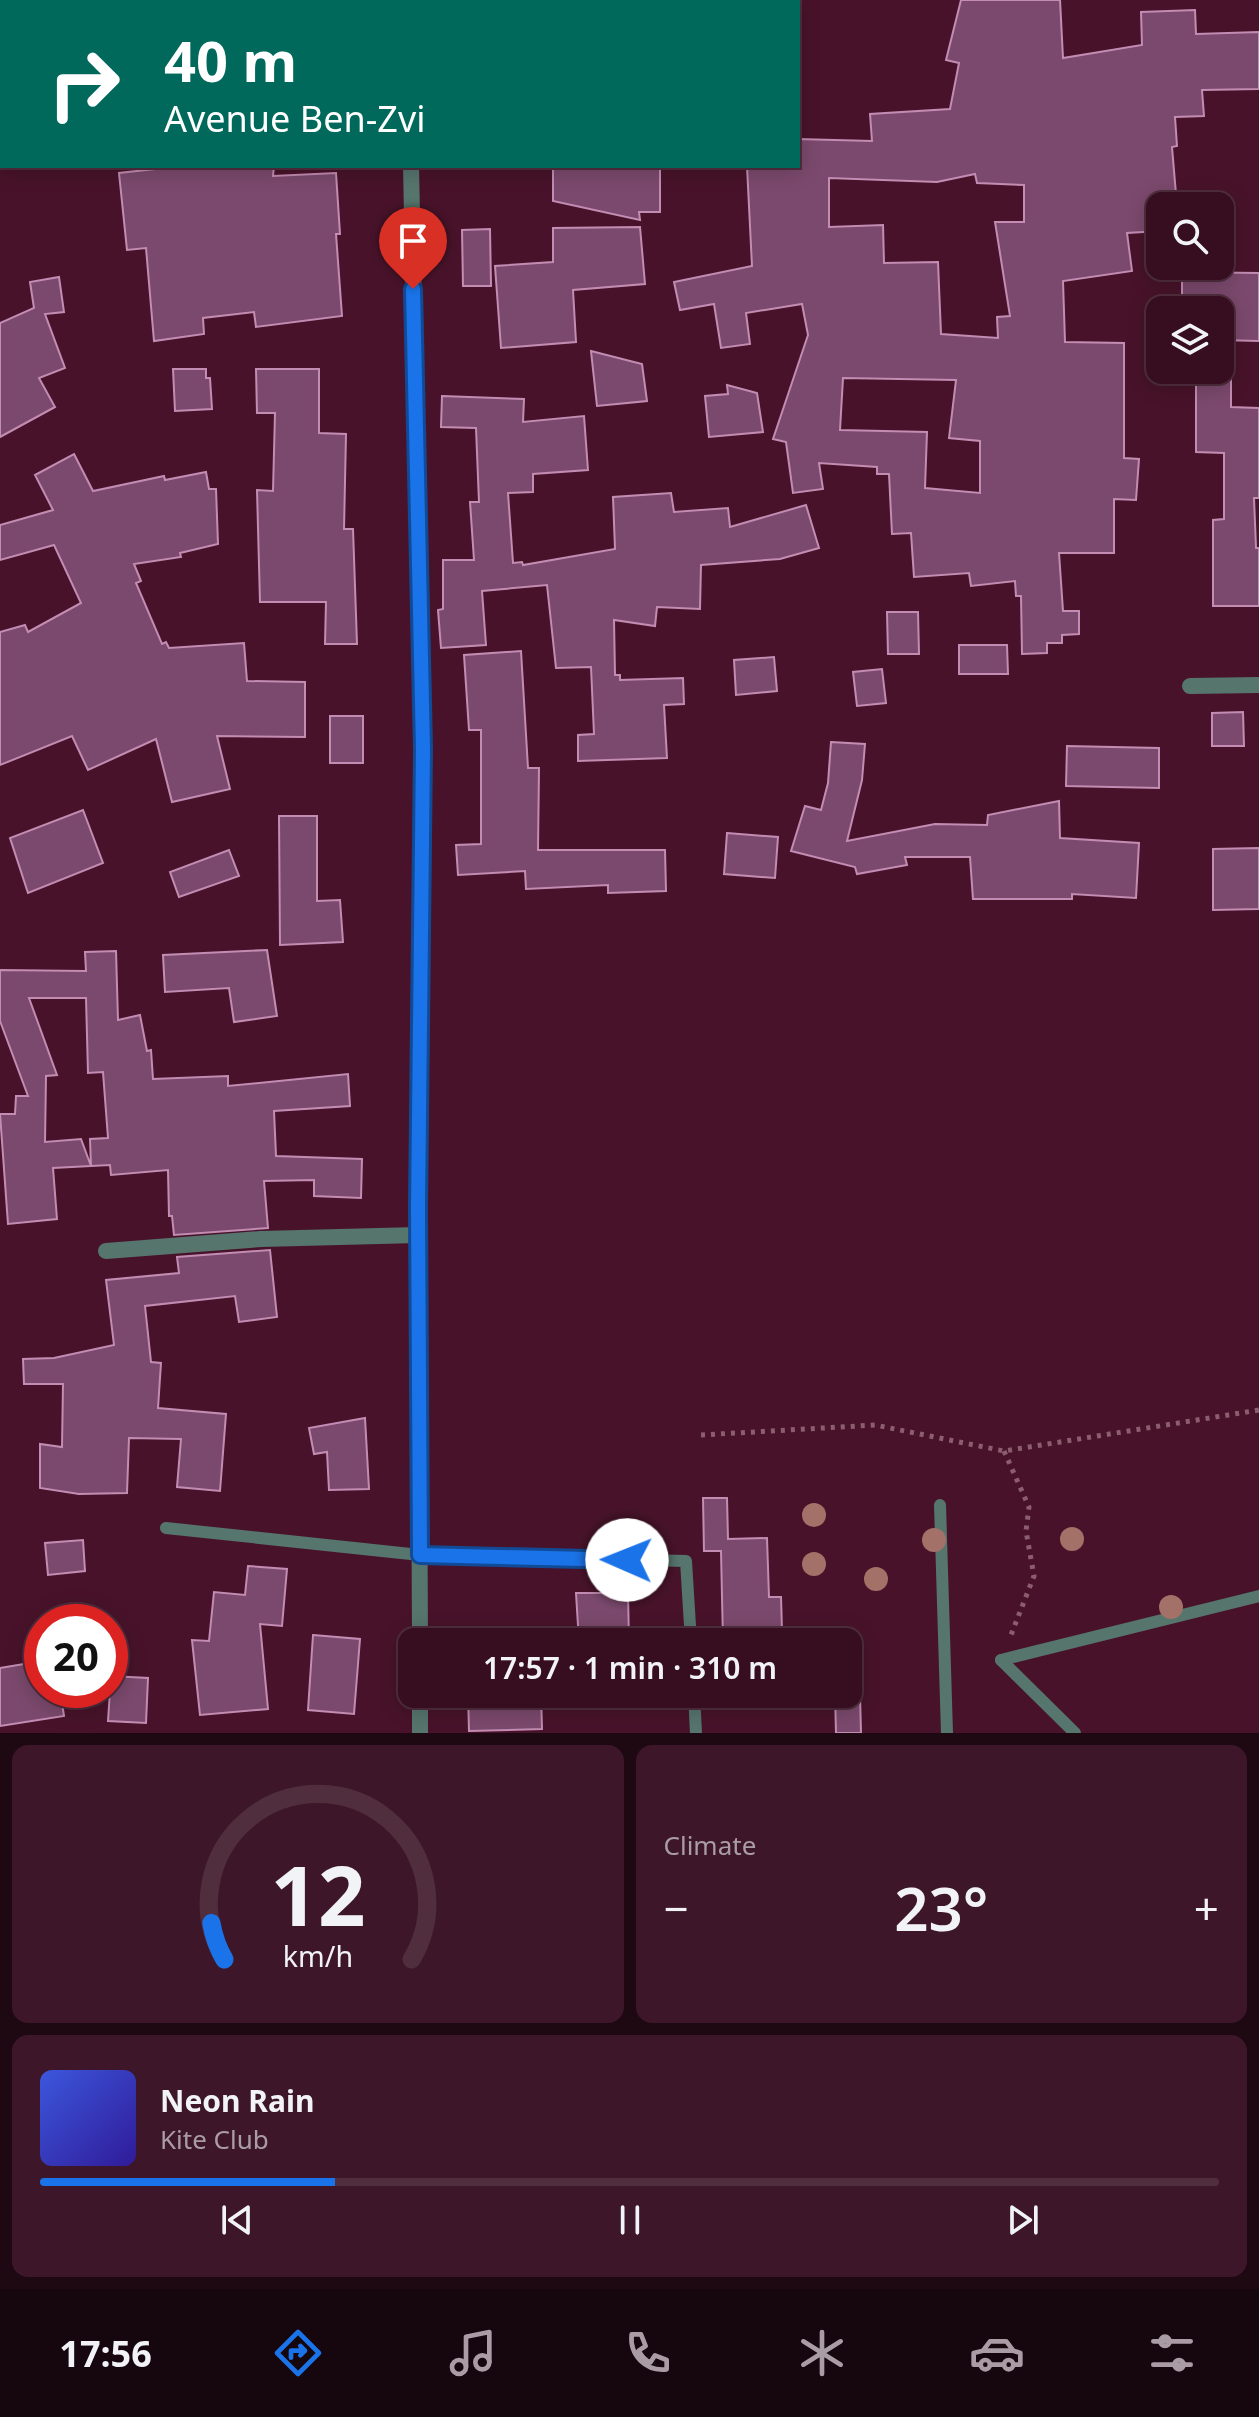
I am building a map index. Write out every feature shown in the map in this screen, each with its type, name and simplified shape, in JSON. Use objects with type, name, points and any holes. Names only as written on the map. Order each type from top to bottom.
[{"type":"street","points":[[411,168],[423,749],[418,1235],[420,1628]]},
{"type":"street","points":[[1190,686],[1259,685]]},
{"type":"street","points":[[106,1251],[261,1239],[418,1235]]},
{"type":"street","points":[[420,1708],[420,1733]]},
{"type":"lane","points":[[940,1505],[947,1733]]},
{"type":"lane","points":[[166,1528],[420,1555],[686,1561],[690,1628]]},
{"type":"lane","points":[[1001,1660],[1259,1596]]},
{"type":"lane","points":[[1001,1660],[1075,1733]]},
{"type":"lane","points":[[695,1708],[696,1733]]},
{"type":"path","points":[[701,1435],[875,1425],[1004,1451],[1259,1410]]},
{"type":"path","points":[[1001,1660],[1034,1576],[1026,1531],[1029,1507],[1004,1451]]},
{"type":"building","points":[[961,0],[1060,0],[1063,58],[1142,45],[1141,12],[1195,10],[1196,34],[1259,32],[1259,89],[1202,90],[1204,116],[1175,117],[1177,146],[1172,147],[1176,192],[1146,192],[1146,232],[1127,233],[1132,271],[1063,281],[1065,342],[1124,343],[1124,458],[1139,459],[1136,500],[1114,499],[1114,553],[1059,553],[1063,611],[1079,611],[1079,634],[1062,635],[1062,643],[1047,643],[1047,653],[1022,654],[1021,596],[1016,596],[1015,581],[971,586],[969,573],[914,577],[911,533],[892,534],[889,474],[877,474],[877,467],[819,463],[823,489],[793,493],[786,442],[773,439],[808,335],[802,304],[746,313],[750,344],[721,348],[714,304],[680,310],[674,282],[752,266],[747,168],[800,168],[800,139],[872,141],[870,114],[950,109],[959,63],[946,60]],"holes":[[[975,174],[977,183],[1024,185],[1024,222],[995,222],[1010,316],[997,317],[998,338],[941,334],[938,262],[884,263],[883,225],[829,227],[829,178],[937,182]],[[843,378],[956,380],[949,438],[980,441],[980,493],[925,488],[927,432],[840,430]]]},
{"type":"building","points":[[165,168],[274,168],[273,176],[336,173],[340,234],[336,234],[342,316],[256,327],[254,312],[203,318],[204,334],[154,341],[146,248],[127,250],[119,173]]},
{"type":"building","points":[[553,168],[660,168],[660,212],[639,212],[640,220],[553,201]]},
{"type":"building","points":[[640,227],[645,284],[573,290],[576,342],[501,348],[495,266],[553,262],[553,228]]},
{"type":"building","points":[[490,229],[491,286],[463,286],[462,230]]},
{"type":"building","points":[[1234,273],[1259,273],[1259,341],[1234,340],[1234,296],[1182,296],[1182,280],[1234,280]]},
{"type":"building","points":[[59,277],[64,312],[45,314],[65,368],[39,378],[55,407],[0,437],[0,323],[34,308],[30,282]]},
{"type":"building","points":[[591,351],[642,364],[647,401],[597,406]]},
{"type":"building","points":[[173,369],[206,369],[206,378],[210,378],[212,409],[175,411]]},
{"type":"building","points":[[256,369],[319,369],[319,433],[346,434],[344,529],[353,529],[357,644],[325,644],[326,602],[260,602],[257,490],[273,491],[275,413],[257,413]]},
{"type":"building","points":[[1196,384],[1231,384],[1231,407],[1259,408],[1259,498],[1254,498],[1256,548],[1259,548],[1259,606],[1213,606],[1213,520],[1224,519],[1224,453],[1196,452]]},
{"type":"building","points":[[727,385],[757,393],[763,432],[709,437],[705,396],[728,394]]},
{"type":"building","points":[[442,396],[524,399],[523,422],[584,416],[588,470],[533,474],[533,492],[508,493],[513,563],[522,562],[523,565],[615,549],[613,497],[671,493],[674,512],[728,508],[730,527],[806,505],[819,548],[780,559],[701,565],[700,609],[657,607],[655,626],[614,620],[615,675],[620,675],[620,680],[683,678],[684,704],[664,705],[667,758],[578,761],[578,735],[594,734],[591,667],[556,668],[547,585],[482,591],[486,645],[441,648],[438,610],[443,609],[443,560],[474,560],[470,502],[479,502],[476,428],[441,427]]},
{"type":"building","points":[[74,454],[93,491],[164,476],[165,480],[206,472],[209,489],[216,489],[218,544],[180,553],[181,557],[134,564],[141,581],[136,583],[162,644],[166,642],[169,648],[244,643],[247,681],[305,682],[305,737],[217,736],[230,789],[172,802],[156,739],[88,770],[72,736],[0,765],[0,632],[25,625],[28,632],[81,603],[54,545],[0,560],[0,525],[53,510],[35,475]]},
{"type":"building","points":[[887,612],[918,612],[919,654],[888,654]]},
{"type":"building","points":[[959,645],[1007,645],[1008,674],[959,674]]},
{"type":"building","points":[[521,651],[528,768],[539,768],[538,850],[665,850],[666,891],[608,893],[608,885],[526,889],[525,871],[458,875],[456,845],[481,844],[481,730],[469,730],[464,655]]},
{"type":"building","points":[[774,657],[777,691],[736,695],[734,660]]},
{"type":"building","points":[[882,669],[886,703],[857,706],[853,672]]},
{"type":"building","points":[[1243,712],[1244,746],[1212,746],[1212,713]]},
{"type":"building","points":[[330,716],[363,716],[363,763],[330,763]]},
{"type":"building","points":[[831,742],[865,744],[862,780],[847,841],[935,824],[987,825],[988,815],[1059,801],[1060,838],[1139,843],[1136,898],[1072,894],[1072,899],[973,899],[970,857],[905,857],[907,865],[857,874],[855,867],[791,851],[805,806],[821,810],[828,783]]},
{"type":"building","points":[[1067,746],[1159,748],[1159,788],[1066,786]]},
{"type":"building","points":[[83,810],[103,863],[28,893],[10,838]]},
{"type":"building","points":[[279,816],[317,816],[317,901],[340,900],[343,942],[280,945]]},
{"type":"building","points":[[727,833],[778,837],[775,878],[724,874]]},
{"type":"building","points":[[1259,848],[1259,909],[1213,910],[1213,849]]},
{"type":"building","points":[[229,850],[239,876],[179,897],[170,872]]},
{"type":"building","points":[[267,950],[277,1016],[234,1022],[229,988],[165,992],[163,955]]},
{"type":"building","points":[[116,951],[118,1020],[140,1015],[147,1051],[151,1050],[153,1079],[228,1076],[228,1086],[348,1074],[350,1106],[274,1111],[276,1156],[362,1159],[361,1198],[314,1196],[314,1180],[264,1181],[268,1228],[174,1235],[172,1216],[169,1216],[168,1170],[111,1175],[110,1165],[91,1166],[53,1168],[57,1219],[8,1224],[0,1114],[15,1114],[16,1096],[28,1096],[0,1021],[0,970],[86,971],[85,952]],"holes":[[[29,998],[86,998],[88,1073],[103,1072],[108,1138],[90,1139],[91,1166],[81,1139],[45,1142],[46,1076],[57,1075]]]},
{"type":"building","points":[[270,1250],[277,1317],[239,1322],[235,1296],[145,1306],[151,1362],[161,1363],[158,1408],[226,1414],[220,1491],[177,1487],[181,1439],[129,1438],[127,1493],[79,1494],[40,1488],[40,1444],[62,1447],[63,1384],[24,1384],[23,1359],[54,1358],[114,1345],[106,1280],[179,1273],[177,1257]]},
{"type":"building","points":[[365,1418],[369,1489],[329,1490],[327,1452],[314,1454],[309,1428]]},
{"type":"building","points":[[703,1498],[727,1498],[728,1539],[767,1538],[769,1597],[781,1597],[782,1628],[723,1628],[721,1551],[704,1551]]},
{"type":"building","points":[[83,1540],[85,1571],[48,1575],[45,1543]]},
{"type":"building","points":[[248,1566],[287,1569],[282,1626],[260,1624],[268,1709],[200,1715],[192,1640],[209,1641],[214,1592],[245,1595]]},
{"type":"building","points":[[576,1593],[628,1593],[629,1628],[578,1628]]},
{"type":"building","points":[[313,1635],[360,1639],[354,1714],[308,1710]]},
{"type":"building","points":[[24,1664],[24,1708],[63,1708],[64,1716],[0,1726],[0,1668]]},
{"type":"building","points":[[128,1677],[148,1678],[146,1723],[108,1721],[109,1708],[128,1708]]},
{"type":"building","points":[[468,1708],[541,1708],[542,1729],[469,1731]]},
{"type":"building","points":[[835,1708],[860,1708],[861,1733],[836,1733]]},
{"type":"route","points":[[413,289],[423,749],[418,1208],[420,1555],[627,1560]]}]
